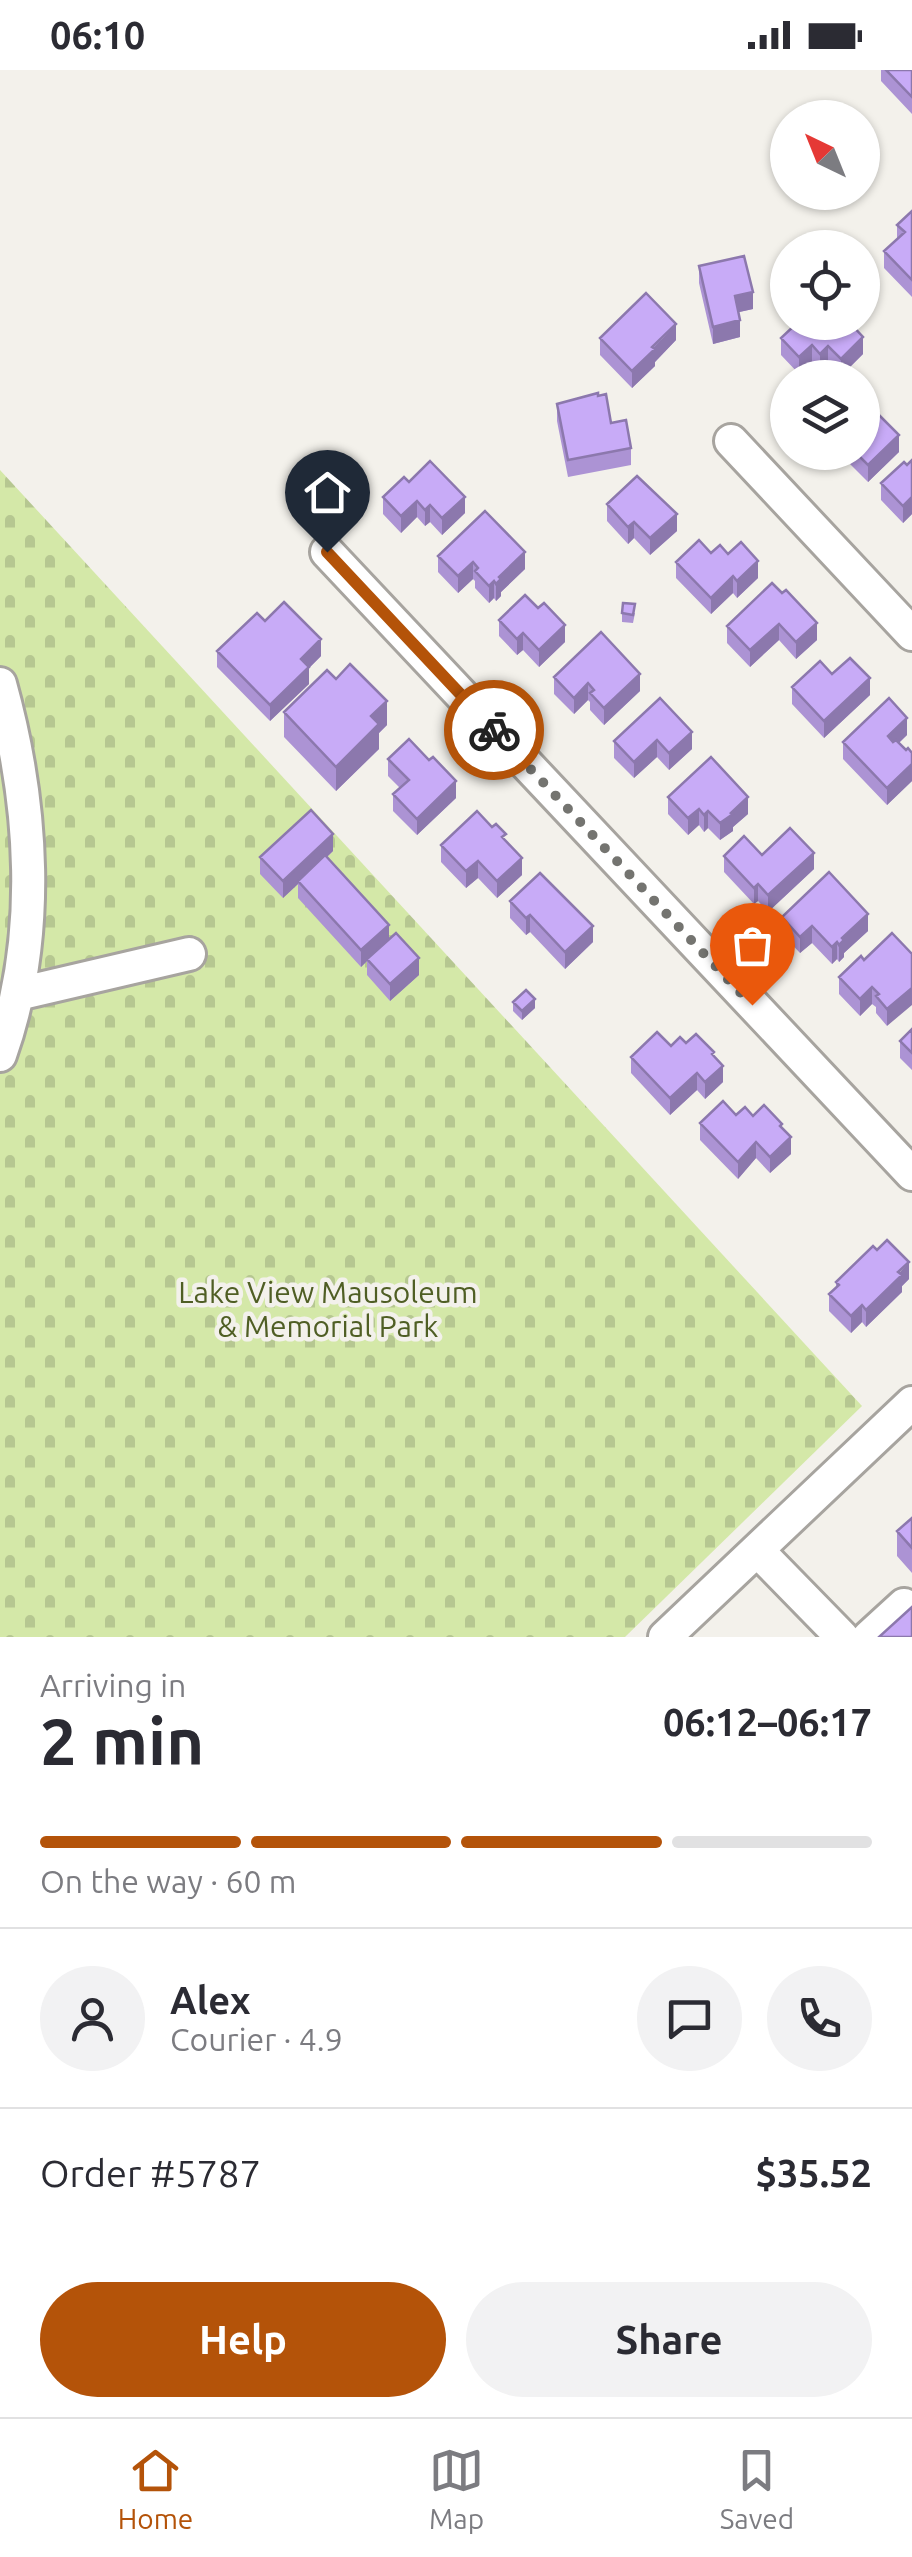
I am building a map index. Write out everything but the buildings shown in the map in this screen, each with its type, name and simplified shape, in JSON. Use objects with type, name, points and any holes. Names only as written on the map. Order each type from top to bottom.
[{"type":"street","points":[[731,441],[912,634]]},
{"type":"street","points":[[327,552],[912,1174]]},
{"type":"street","points":[[0,684],[23,800],[27,857],[25,949],[18,994],[0,1055]]},
{"type":"street","points":[[18,994],[190,954]]},
{"type":"street","points":[[665,1637],[912,1402]]},
{"type":"street","points":[[756,1550],[842,1637]]},
{"type":"street","points":[[869,1637],[904,1605]]},
{"type":"green space","name":"Lake View Mausoleum & Memorial Park","points":[[0,470],[862,1406],[625,1637],[0,1637]]},
{"type":"way so far","points":[[494,730],[752,1005]]},
{"type":"route","points":[[327,552],[494,730]]}]
